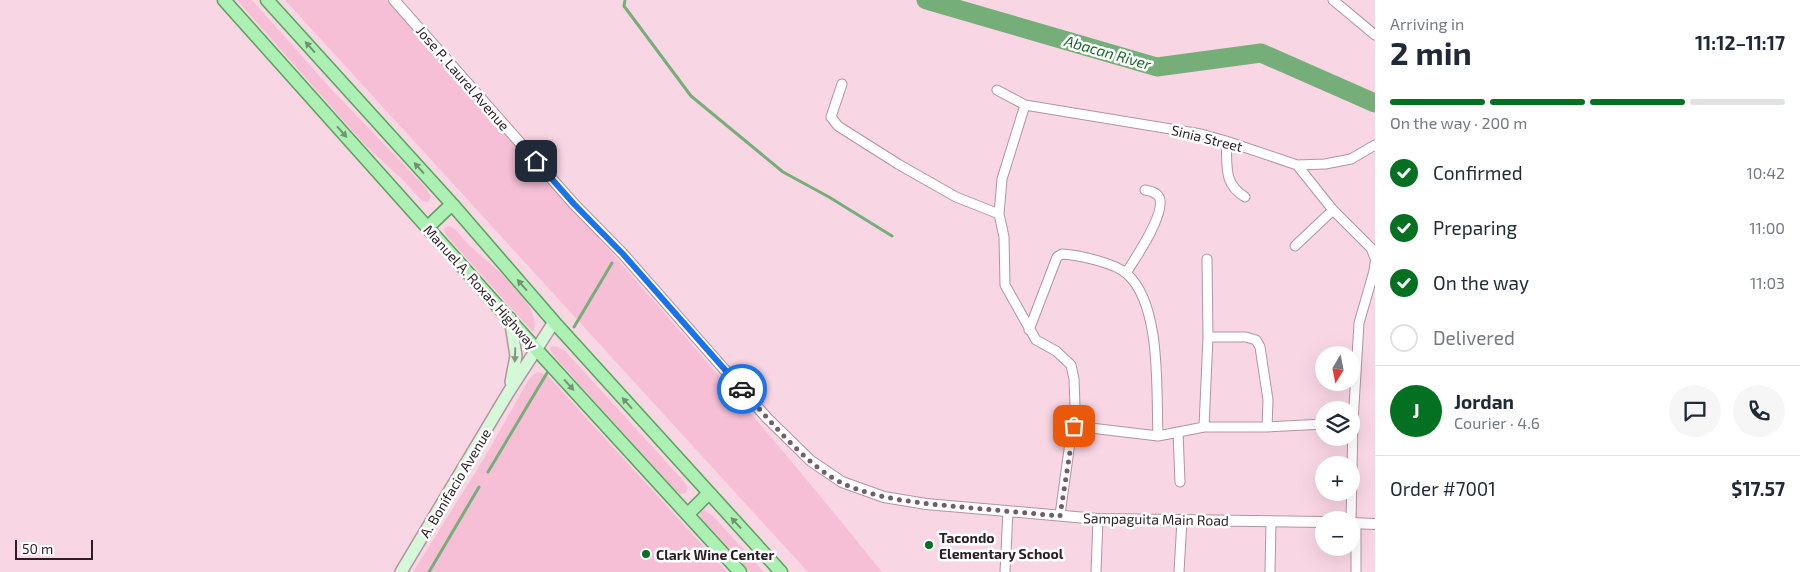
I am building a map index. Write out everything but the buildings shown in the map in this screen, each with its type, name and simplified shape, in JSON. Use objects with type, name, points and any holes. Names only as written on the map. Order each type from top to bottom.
[{"type":"main road","name":"Manuel A. Roxas Highway","points":[[224,0],[536,349],[740,572]]},
{"type":"main road","points":[[267,0],[452,204],[554,322],[781,572]]},
{"type":"main road","points":[[428,227],[452,204]]},
{"type":"main road","name":"A. Bonifacio Avenue","points":[[508,393],[516,356],[510,318]]},
{"type":"main road","name":"A. Bonifacio Avenue","points":[[401,572],[508,393],[554,322]]},
{"type":"main road","points":[[688,514],[709,493]]},
{"type":"street","name":"Jose P. Laurel Avenue","points":[[394,0],[568,197],[623,254],[767,418],[811,461],[842,482]]},
{"type":"street","points":[[1333,0],[1375,35]]},
{"type":"street","points":[[842,84],[831,117],[838,126],[898,164],[956,196],[999,214]]},
{"type":"street","name":"Sinia Street","points":[[997,90],[1025,105],[1191,132],[1226,141],[1297,165]]},
{"type":"street","points":[[1025,105],[1002,179],[999,214],[1004,237],[1005,285],[1036,340],[1056,351],[1071,365],[1074,379],[1074,426],[1060,516]]},
{"type":"street","points":[[1226,141],[1230,184],[1236,192],[1245,197]]},
{"type":"street","points":[[1297,165],[1351,159],[1375,145]]},
{"type":"street","points":[[1297,165],[1333,210],[1371,248],[1375,258]]},
{"type":"street","points":[[1126,273],[1150,235],[1160,208],[1160,199],[1156,193],[1145,190]]},
{"type":"street","points":[[1295,246],[1333,210]]},
{"type":"street","points":[[1029,330],[1058,258],[1062,254],[1105,264],[1126,273],[1134,282],[1149,312],[1154,338],[1158,436]]},
{"type":"street","points":[[1204,427],[1208,337],[1207,260]]},
{"type":"street","points":[[1353,401],[1359,323],[1375,263]]},
{"type":"street","points":[[1208,337],[1246,336],[1256,340],[1260,347],[1268,400],[1267,427]]},
{"type":"street","points":[[1074,426],[1158,436],[1204,427],[1315,424]]},
{"type":"street","points":[[1178,432],[1180,482]]},
{"type":"street","points":[[1352,446],[1353,511]]},
{"type":"street","name":"Sampaguita Main Road","points":[[842,482],[884,497],[926,504],[1060,516],[1098,519],[1315,522]]},
{"type":"street","points":[[1005,572],[1008,511]]},
{"type":"street","points":[[1096,572],[1098,519]]},
{"type":"street","points":[[1179,572],[1182,520]]},
{"type":"street","points":[[1270,572],[1271,521]]},
{"type":"street","points":[[1360,523],[1375,524]]},
{"type":"street","points":[[1355,556],[1356,572]]},
{"type":"shaded area","points":[[237,0],[252,0],[331,89],[425,187],[431,196],[428,202],[422,201],[404,181],[365,145]]},
{"type":"shaded area","points":[[285,0],[386,0],[700,354],[882,572],[808,572]]},
{"type":"shaded area","points":[[448,226],[456,231],[522,295],[530,307],[534,319],[534,331],[446,235],[444,230]]},
{"type":"shaded area","points":[[552,346],[565,351],[680,477],[688,487],[686,493],[680,494],[673,488],[553,355],[550,349]]},
{"type":"shaded area","points":[[539,372],[548,376],[727,572],[413,572],[483,460],[529,379]]},
{"type":"shaded area","points":[[703,510],[712,515],[764,572],[750,572],[700,517],[700,512]]},
{"type":"waterway","points":[[625,0],[624,6],[691,96],[783,172],[829,197],[892,236]]},
{"type":"waterway","name":"Abacan River","points":[[926,0],[1157,67],[1261,53],[1375,103]]},
{"type":"waterway","points":[[574,327],[612,263]]},
{"type":"waterway","points":[[488,472],[547,373]]},
{"type":"waterway","points":[[429,572],[479,487]]},
{"type":"way so far","points":[[742,389],[767,418],[811,461],[842,482],[884,497],[926,504],[1060,516],[1074,426]]},
{"type":"place","name":"Tacondo Elementary School","points":[[929,545]]},
{"type":"place","name":"Clark Wine Center","points":[[646,554]]},
{"type":"route","points":[[536,161],[574,204],[623,254],[742,389]]}]
